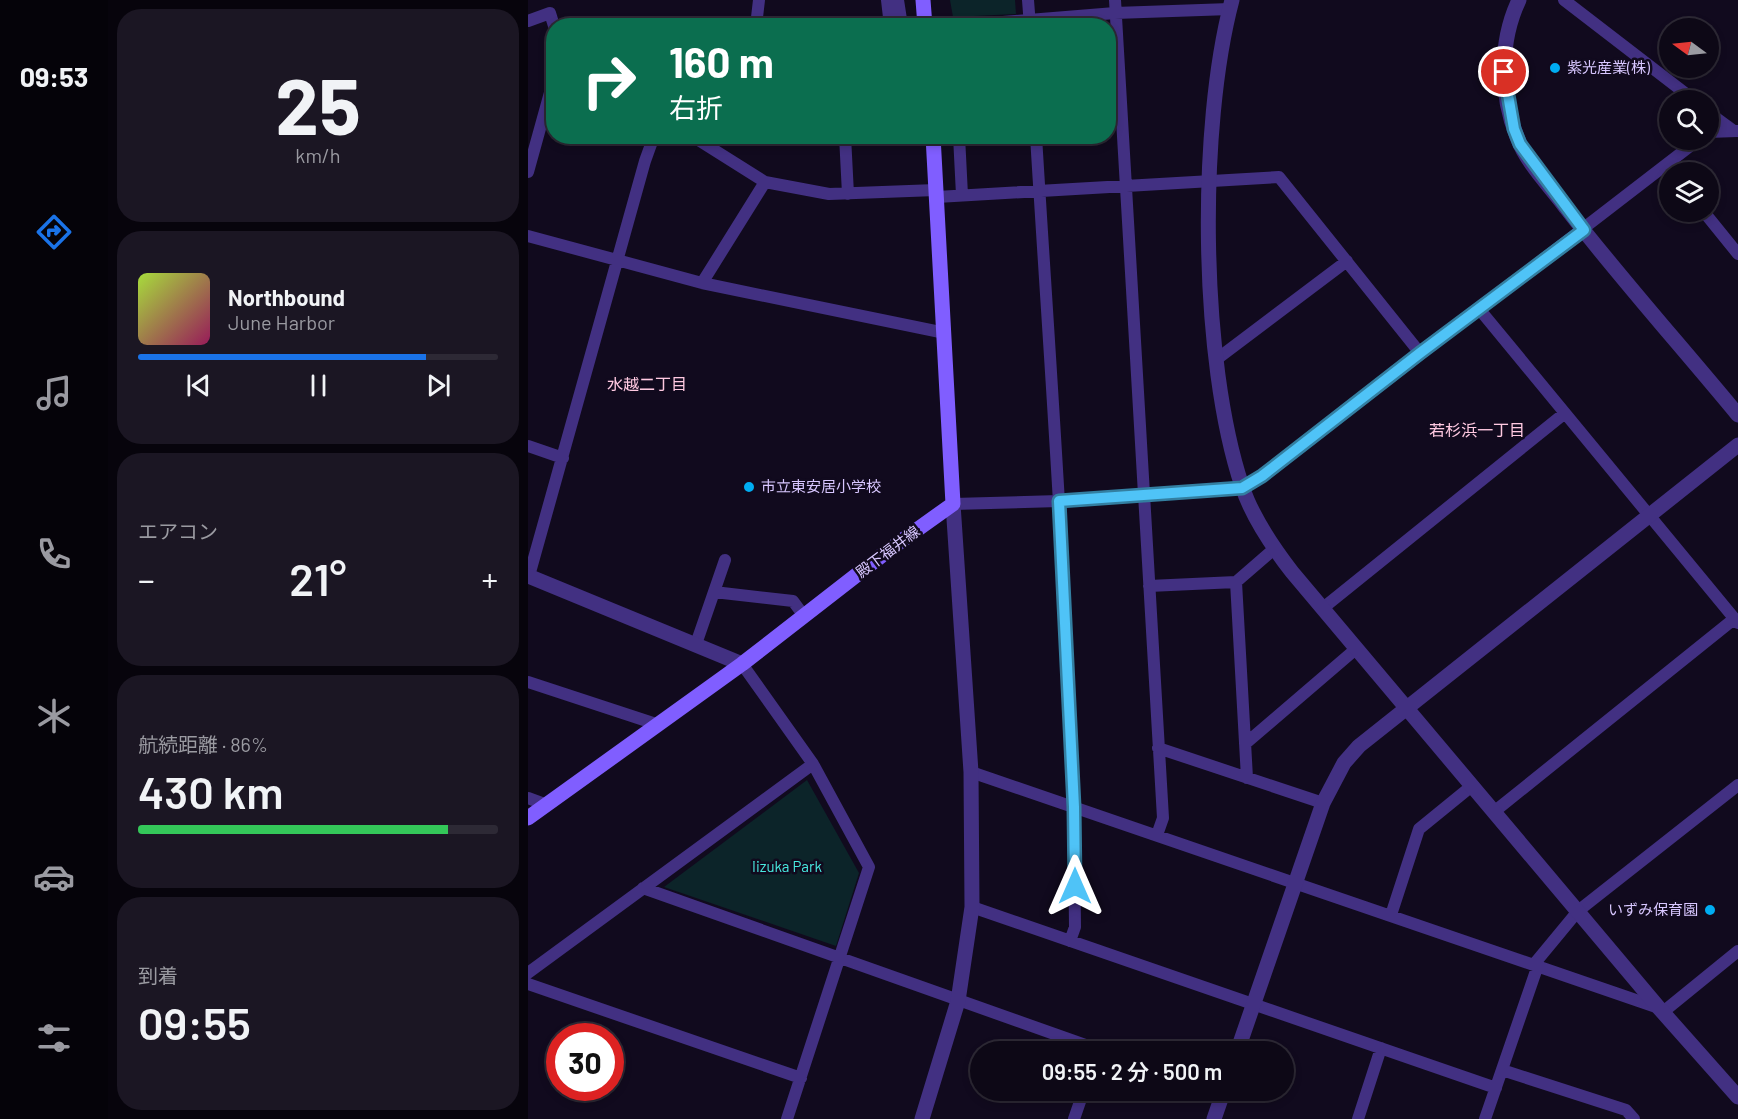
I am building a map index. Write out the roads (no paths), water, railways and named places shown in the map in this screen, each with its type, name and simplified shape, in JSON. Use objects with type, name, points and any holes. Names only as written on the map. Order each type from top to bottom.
[{"type":"main road","points":[[923,0],[924,18]]},
{"type":"main road","points":[[933,144],[953,504]]},
{"type":"main road","name":"殿下福井線","points":[[528,818],[742,664],[953,504]]},
{"type":"street","points":[[757,18],[759,0]]},
{"type":"street","points":[[887,0],[889,18]]},
{"type":"street","points":[[898,0],[901,18]]},
{"type":"street","points":[[1028,0],[1030,18]]},
{"type":"street","points":[[1115,0],[1162,818],[1156,835]]},
{"type":"street","points":[[1519,0],[1508,29],[1504,59],[1507,94],[1516,136],[1527,156],[1584,230],[1738,415]]},
{"type":"street","points":[[1564,0],[1681,90]]},
{"type":"street","points":[[1073,18],[1197,5],[1231,5],[1220,57],[1210,180],[1212,316],[1225,417],[1242,488],[1274,549],[1661,1010],[1738,1097]]},
{"type":"street","points":[[528,21],[550,13],[552,18]]},
{"type":"street","points":[[528,172],[533,136],[546,100]]},
{"type":"street","points":[[1719,119],[1736,131]]},
{"type":"street","points":[[1719,132],[1736,131]]},
{"type":"street","points":[[652,144],[529,576],[742,664],[813,764],[869,867],[787,1119]]},
{"type":"street","points":[[705,144],[765,182],[829,194],[936,193],[962,195],[1279,177],[1420,353]]},
{"type":"street","points":[[845,144],[848,194]]},
{"type":"street","points":[[959,144],[962,195]]},
{"type":"street","points":[[1037,144],[1059,501],[1074,807],[1075,927],[1070,941]]},
{"type":"street","points":[[1678,162],[1689,150]]},
{"type":"street","points":[[922,1119],[958,1000],[972,907],[971,772],[953,504],[1059,501],[1242,488],[1262,476],[1420,353],[1584,230],[1659,177]]},
{"type":"street","points":[[702,283],[765,182]]},
{"type":"street","points":[[1712,222],[1738,254]]},
{"type":"street","points":[[528,236],[617,262],[702,283],[945,333]]},
{"type":"street","points":[[1217,359],[1347,261]]},
{"type":"street","points":[[1480,310],[1736,621],[1495,811]]},
{"type":"street","points":[[1323,608],[1565,413]]},
{"type":"street","points":[[1241,1041],[1323,803],[1344,763],[1359,746],[1738,445]]},
{"type":"street","points":[[528,446],[563,458]]},
{"type":"street","points":[[1149,586],[1236,582],[1274,549]]},
{"type":"street","points":[[696,644],[725,560]]},
{"type":"street","points":[[1236,582],[1247,778]]},
{"type":"street","points":[[714,592],[793,601],[804,616]]},
{"type":"street","points":[[1245,744],[1357,648]]},
{"type":"street","points":[[528,682],[656,724]]},
{"type":"street","points":[[1158,748],[1323,803]]},
{"type":"street","points":[[528,973],[813,764]]},
{"type":"street","points":[[971,772],[1536,964],[1661,1010]]},
{"type":"street","points":[[1391,915],[1419,829],[1473,785]]},
{"type":"street","points":[[1485,1119],[1536,964],[1578,911],[1738,785]]},
{"type":"street","points":[[528,798],[547,805]]},
{"type":"street","points":[[643,888],[840,956],[1072,1041]]},
{"type":"street","points":[[972,907],[1496,1088]]},
{"type":"street","points":[[1661,1010],[1738,951]]},
{"type":"street","points":[[528,984],[801,1078]]},
{"type":"street","points":[[1358,1119],[1381,1048]]},
{"type":"street","points":[[1502,1070],[1626,1110],[1634,1119]]},
{"type":"street","points":[[1074,1119],[1080,1101]]},
{"type":"street","points":[[1214,1119],[1218,1101]]},
{"type":"place","name":"紫光産業(株)","points":[[1555,68]]},
{"type":"place","name":"市立東安居小学校","points":[[749,487]]},
{"type":"place","name":"いずみ保育園","points":[[1710,910]]},
{"type":"district","name":"水越二丁目","points":[[647,384]]},
{"type":"district","name":"若杉浜一丁目","points":[[1477,430]]},
{"type":"park label","name":"Iizuka Park","points":[[787,867]]}]
